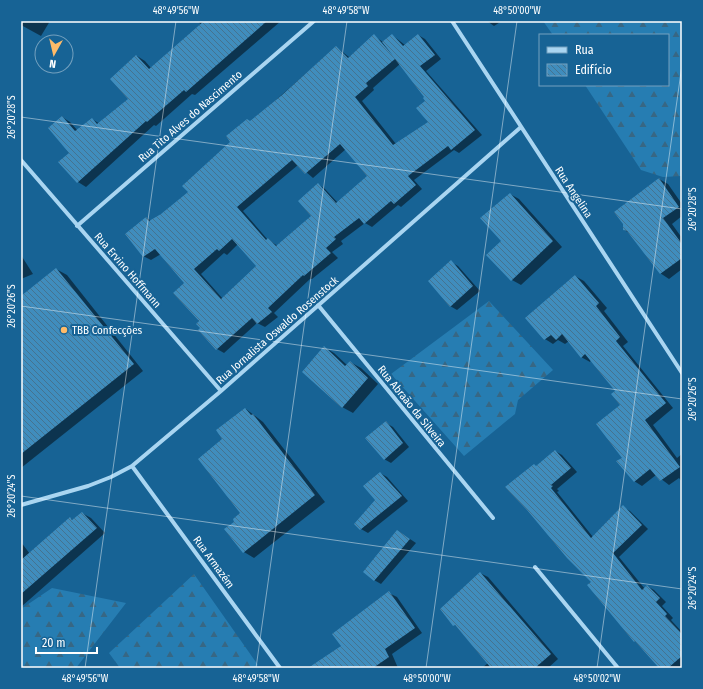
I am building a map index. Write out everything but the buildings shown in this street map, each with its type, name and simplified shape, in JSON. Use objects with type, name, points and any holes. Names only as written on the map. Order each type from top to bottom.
[{"type":"street","name":"Rua Tito Alves do Nascimento","points":[[77,226],[314,21]]},
{"type":"street","name":"Rua Angelina","points":[[452,21],[682,373]]},
{"type":"street","name":"Rua Jornalista Oswaldo Rosenstock","points":[[21,505],[88,486],[111,477],[132,466],[221,391],[521,127]]},
{"type":"street","name":"Rua Ervino Hoffmann","points":[[21,160],[221,391]]},
{"type":"street","name":"Rua Abraão da Silveira","points":[[318,305],[492,518]]},
{"type":"street","name":"Rua Armazém","points":[[132,466],[280,668]]},
{"type":"street","points":[[536,567],[618,668]]},
{"type":"green space","points":[[543,21],[682,21],[682,176],[663,177],[641,170],[586,86],[669,86],[669,34],[552,34]]},
{"type":"green space","points":[[489,301],[553,370],[518,400],[515,414],[464,456],[391,374]]},
{"type":"green space","points":[[194,574],[258,665],[254,668],[120,668],[109,653]]},
{"type":"green space","points":[[52,588],[126,603],[76,668],[21,668],[21,609]]},
{"type":"place","name":"TBB Confecções","points":[[64,330]]}]
